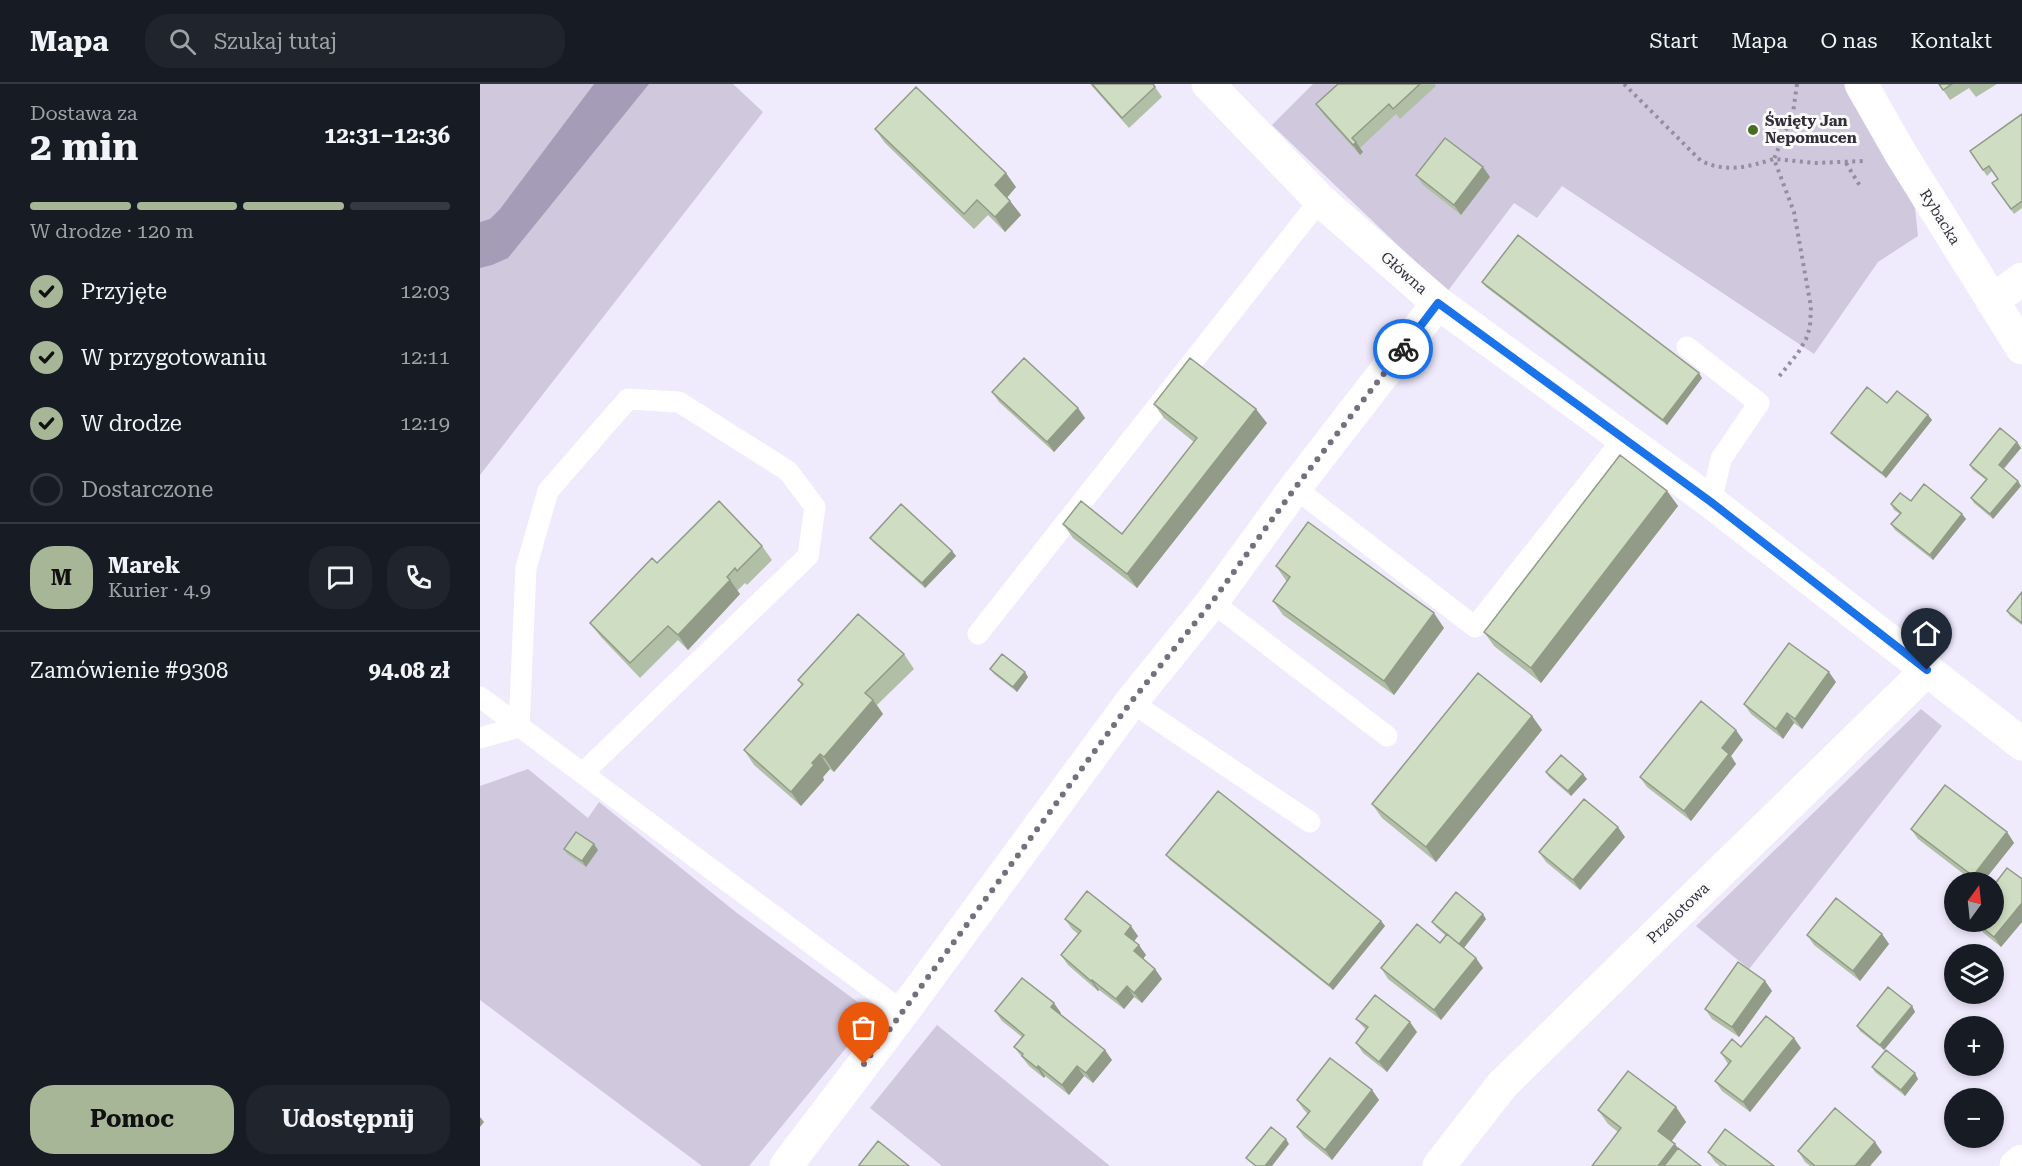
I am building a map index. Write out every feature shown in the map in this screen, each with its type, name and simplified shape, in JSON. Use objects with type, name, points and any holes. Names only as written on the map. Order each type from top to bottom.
[{"type":"street","name":"Główna","points":[[1208,84],[1320,200],[1438,303],[1711,502],[2022,744]]},
{"type":"street","name":"Rybacka","points":[[1861,84],[1901,154],[2022,348]]},
{"type":"street","points":[[1992,301],[2022,279]]},
{"type":"street","points":[[786,1166],[903,1012],[1131,702],[1212,602],[1295,488],[1438,303]]},
{"type":"street","name":"Przelotowa","points":[[1439,1166],[1502,1085],[1927,670]]},
{"type":"street","points":[[2016,1166],[2022,1161]]},
{"type":"lane","points":[[978,634],[1320,200]]},
{"type":"lane","points":[[1687,347],[1758,403],[1721,459],[1711,502]]},
{"type":"lane","points":[[519,727],[526,568],[548,491],[628,399],[679,402],[788,471],[815,507],[808,556],[583,773]]},
{"type":"lane","points":[[1295,488],[1475,627],[1624,438]]},
{"type":"lane","points":[[1212,602],[1387,736]]},
{"type":"lane","points":[[480,697],[903,1012]]},
{"type":"lane","points":[[1131,702],[1310,822]]},
{"type":"lane","points":[[480,738],[519,727]]},
{"type":"path","points":[[1624,84],[1701,161],[1716,167],[1746,167],[1774,159],[1816,164],[1846,163],[1901,154]]},
{"type":"path","points":[[1758,403],[1798,353],[1810,327],[1811,307],[1794,212],[1774,159],[1793,113],[1797,84]]},
{"type":"path","points":[[1846,163],[1860,186]]},
{"type":"shaded area","points":[[480,84],[733,84],[763,112],[480,475]]},
{"type":"shaded area","points":[[594,84],[649,84],[508,258],[480,268],[480,222],[490,219],[500,209]]},
{"type":"shaded area","points":[[1313,84],[1847,84],[1915,208],[1918,236],[1878,262],[1814,354],[1562,186],[1537,218],[1514,203],[1447,292],[1272,125]]},
{"type":"shaded area","points":[[1921,709],[1942,726],[1749,969],[1696,926]]},
{"type":"shaded area","points":[[528,769],[588,818],[599,802],[737,913],[874,1014],[749,1166],[702,1166],[480,1000],[480,786]]},
{"type":"shaded area","points":[[937,1025],[1110,1166],[942,1166],[870,1108]]},
{"type":"building","points":[[1092,84],[1153,84],[1155,87],[1122,118]]},
{"type":"building","points":[[1338,84],[1420,84],[1393,109],[1389,104],[1352,138],[1356,142],[1353,145],[1316,104]]},
{"type":"building","points":[[1939,84],[1952,84],[1943,90]]},
{"type":"building","points":[[916,87],[1006,173],[995,185],[1010,201],[995,217],[977,200],[964,214],[875,129]]},
{"type":"building","points":[[2022,114],[2022,201],[2011,209],[1992,183],[1998,179],[1989,166],[1983,170],[1970,151]]},
{"type":"building","points":[[1445,138],[1483,167],[1454,205],[1416,175]]},
{"type":"building","points":[[1518,235],[1699,373],[1663,420],[1482,282]]},
{"type":"building","points":[[1024,358],[1078,408],[1047,442],[992,392]]},
{"type":"building","points":[[1190,358],[1256,409],[1127,574],[1063,524],[1081,501],[1122,534],[1197,438],[1154,404]]},
{"type":"building","points":[[1867,387],[1887,403],[1897,391],[1928,415],[1882,473],[1831,433]]},
{"type":"building","points":[[2000,428],[2017,442],[1999,465],[2018,481],[1990,514],[1971,498],[1987,479],[1970,465]]},
{"type":"building","points":[[1620,455],[1667,491],[1531,668],[1484,632]]},
{"type":"building","points":[[1924,484],[1962,514],[1930,555],[1891,524],[1901,513],[1891,504],[1900,493],[1911,501]]},
{"type":"building","points":[[719,501],[762,546],[737,571],[735,568],[727,577],[730,580],[678,635],[668,626],[630,663],[590,623],[652,558],[657,563]]},
{"type":"building","points":[[901,504],[952,551],[922,583],[870,538]]},
{"type":"building","points":[[1308,522],[1434,613],[1384,681],[1273,601],[1290,577],[1276,566]]},
{"type":"building","points":[[2022,592],[2022,623],[2007,611]]},
{"type":"building","points":[[858,614],[904,654],[865,693],[873,700],[824,757],[820,754],[812,763],[814,765],[791,792],[744,750],[803,684],[798,680]]},
{"type":"building","points":[[1789,643],[1829,672],[1795,719],[1787,713],[1776,729],[1744,704]]},
{"type":"building","points":[[1002,654],[1025,672],[1013,687],[990,669]]},
{"type":"building","points":[[1478,673],[1532,716],[1426,847],[1372,804]]},
{"type":"building","points":[[1701,701],[1736,730],[1722,748],[1729,754],[1684,811],[1640,777]]},
{"type":"building","points":[[1561,755],[1583,774],[1568,791],[1546,772]]},
{"type":"building","points":[[1945,785],[2007,832],[1976,872],[1968,872],[1911,829]]},
{"type":"building","points":[[1218,791],[1381,921],[1329,985],[1166,855]]},
{"type":"building","points":[[1584,799],[1618,827],[1573,880],[1539,852]]},
{"type":"building","points":[[576,832],[594,844],[582,861],[564,849]]},
{"type":"building","points":[[2007,868],[2022,879],[2022,903],[2004,925],[2004,872]]},
{"type":"building","points":[[1087,891],[1131,926],[1125,934],[1139,945],[1134,951],[1155,969],[1134,993],[1127,986],[1116,999],[1061,955],[1081,931],[1065,919]]},
{"type":"building","points":[[1456,892],[1483,914],[1459,944],[1432,922]]},
{"type":"building","points":[[1836,898],[1882,934],[1853,971],[1807,935]]},
{"type":"building","points":[[1417,924],[1440,943],[1447,934],[1476,958],[1434,1010],[1381,968]]},
{"type":"building","points":[[1988,932],[1998,932],[1994,937]]},
{"type":"building","points":[[1738,962],[1765,981],[1732,1027],[1705,1009]]},
{"type":"building","points":[[1022,978],[1054,1003],[1051,1007],[1105,1050],[1086,1073],[1077,1066],[1062,1085],[1038,1066],[1037,1068],[1014,1047],[1024,1035],[995,1011]]},
{"type":"building","points":[[1888,987],[1912,1006],[1880,1045],[1857,1026]]},
{"type":"building","points":[[1375,995],[1410,1022],[1379,1062],[1356,1043],[1368,1027],[1356,1019]]},
{"type":"building","points":[[1766,1016],[1794,1038],[1743,1102],[1715,1081],[1731,1061],[1721,1053],[1732,1039],[1741,1047]]},
{"type":"building","points":[[1886,1050],[1915,1073],[1901,1090],[1872,1067]]},
{"type":"building","points":[[1330,1058],[1372,1090],[1325,1150],[1297,1127],[1310,1111],[1297,1100]]},
{"type":"building","points":[[1628,1071],[1676,1107],[1658,1131],[1675,1144],[1658,1166],[1592,1166],[1621,1128],[1598,1110]]},
{"type":"building","points":[[1835,1108],[1875,1142],[1855,1166],[1815,1166],[1798,1151]]},
{"type":"building","points":[[1271,1127],[1286,1139],[1265,1166],[1256,1166],[1246,1158]]},
{"type":"building","points":[[1725,1129],[1774,1166],[1727,1166],[1708,1152]]},
{"type":"building","points":[[878,1141],[909,1166],[859,1165]]},
{"type":"building","points":[[1678,1148],[1701,1166],[1664,1166]]},
{"type":"way so far","points":[[864,1064],[1131,702],[1212,602],[1295,488],[1403,349]]},
{"type":"place","name":"Święty Jan Nepomucen","points":[[1753,130]]},
{"type":"route","points":[[1403,349],[1438,303],[1711,502],[1927,670]]}]
